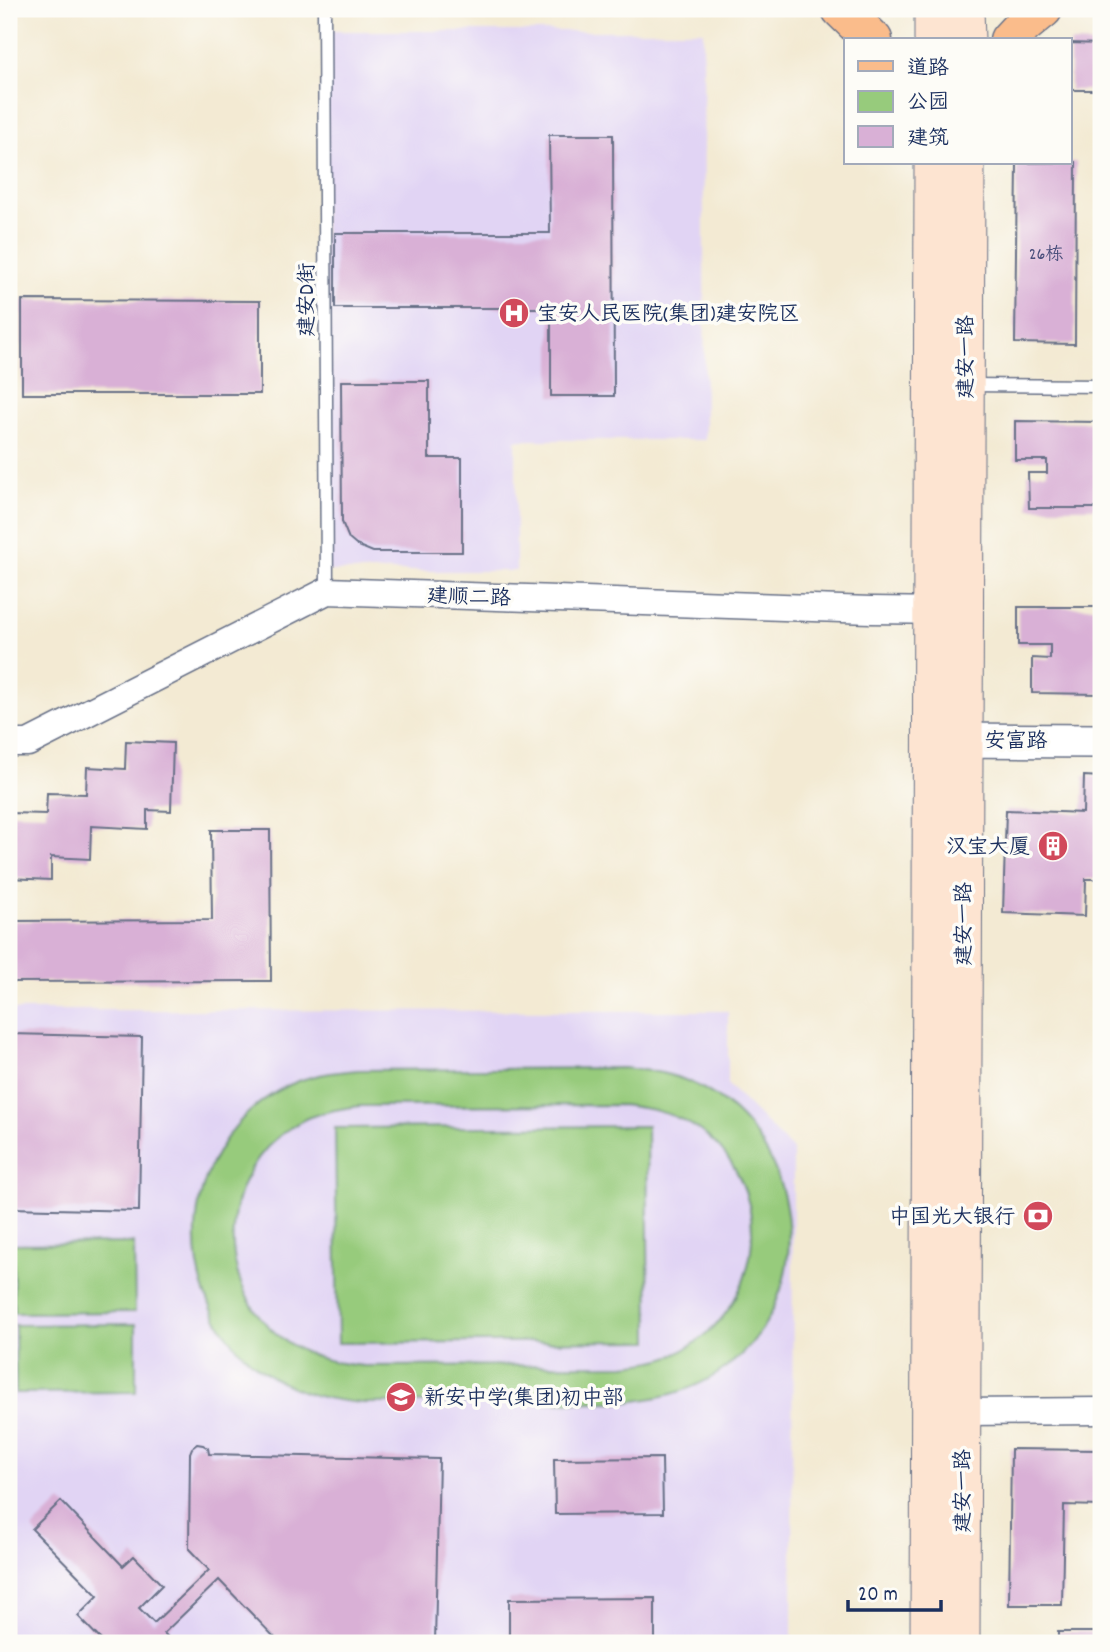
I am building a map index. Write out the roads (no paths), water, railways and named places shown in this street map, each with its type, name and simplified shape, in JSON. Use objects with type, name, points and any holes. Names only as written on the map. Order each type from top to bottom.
[{"type":"main road","points":[[841,9],[871,38]]},
{"type":"main road","points":[[933,9],[933,38]]},
{"type":"main road","points":[[965,9],[966,38]]},
{"type":"main road","points":[[1011,38],[1042,9]]},
{"type":"main road","name":"建安一路","points":[[933,164],[948,611],[948,740],[962,1412],[961,1643]]},
{"type":"main road","name":"建安一路","points":[[948,611],[965,385],[965,164]]},
{"type":"main road","name":"建安一路","points":[[929,1643],[948,740]]},
{"type":"street","name":"建顺二路","points":[[9,743],[28,743],[327,591],[948,611]]},
{"type":"street","name":"安富路","points":[[948,740],[1101,741]]},
{"type":"street","points":[[962,1412],[1101,1411]]},
{"type":"lane","name":"建安D街","points":[[324,9],[327,591]]},
{"type":"lane","points":[[965,385],[1101,386]]},
{"type":"place","name":"宝安人民医院(集团)建安院区","points":[[514,313]]},
{"type":"place","name":"汉宝大厦","points":[[1053,846]]},
{"type":"place","name":"中国光大银行","points":[[1038,1216]]},
{"type":"place","name":"新安中学(集团)初中部","points":[[401,1397]]}]
